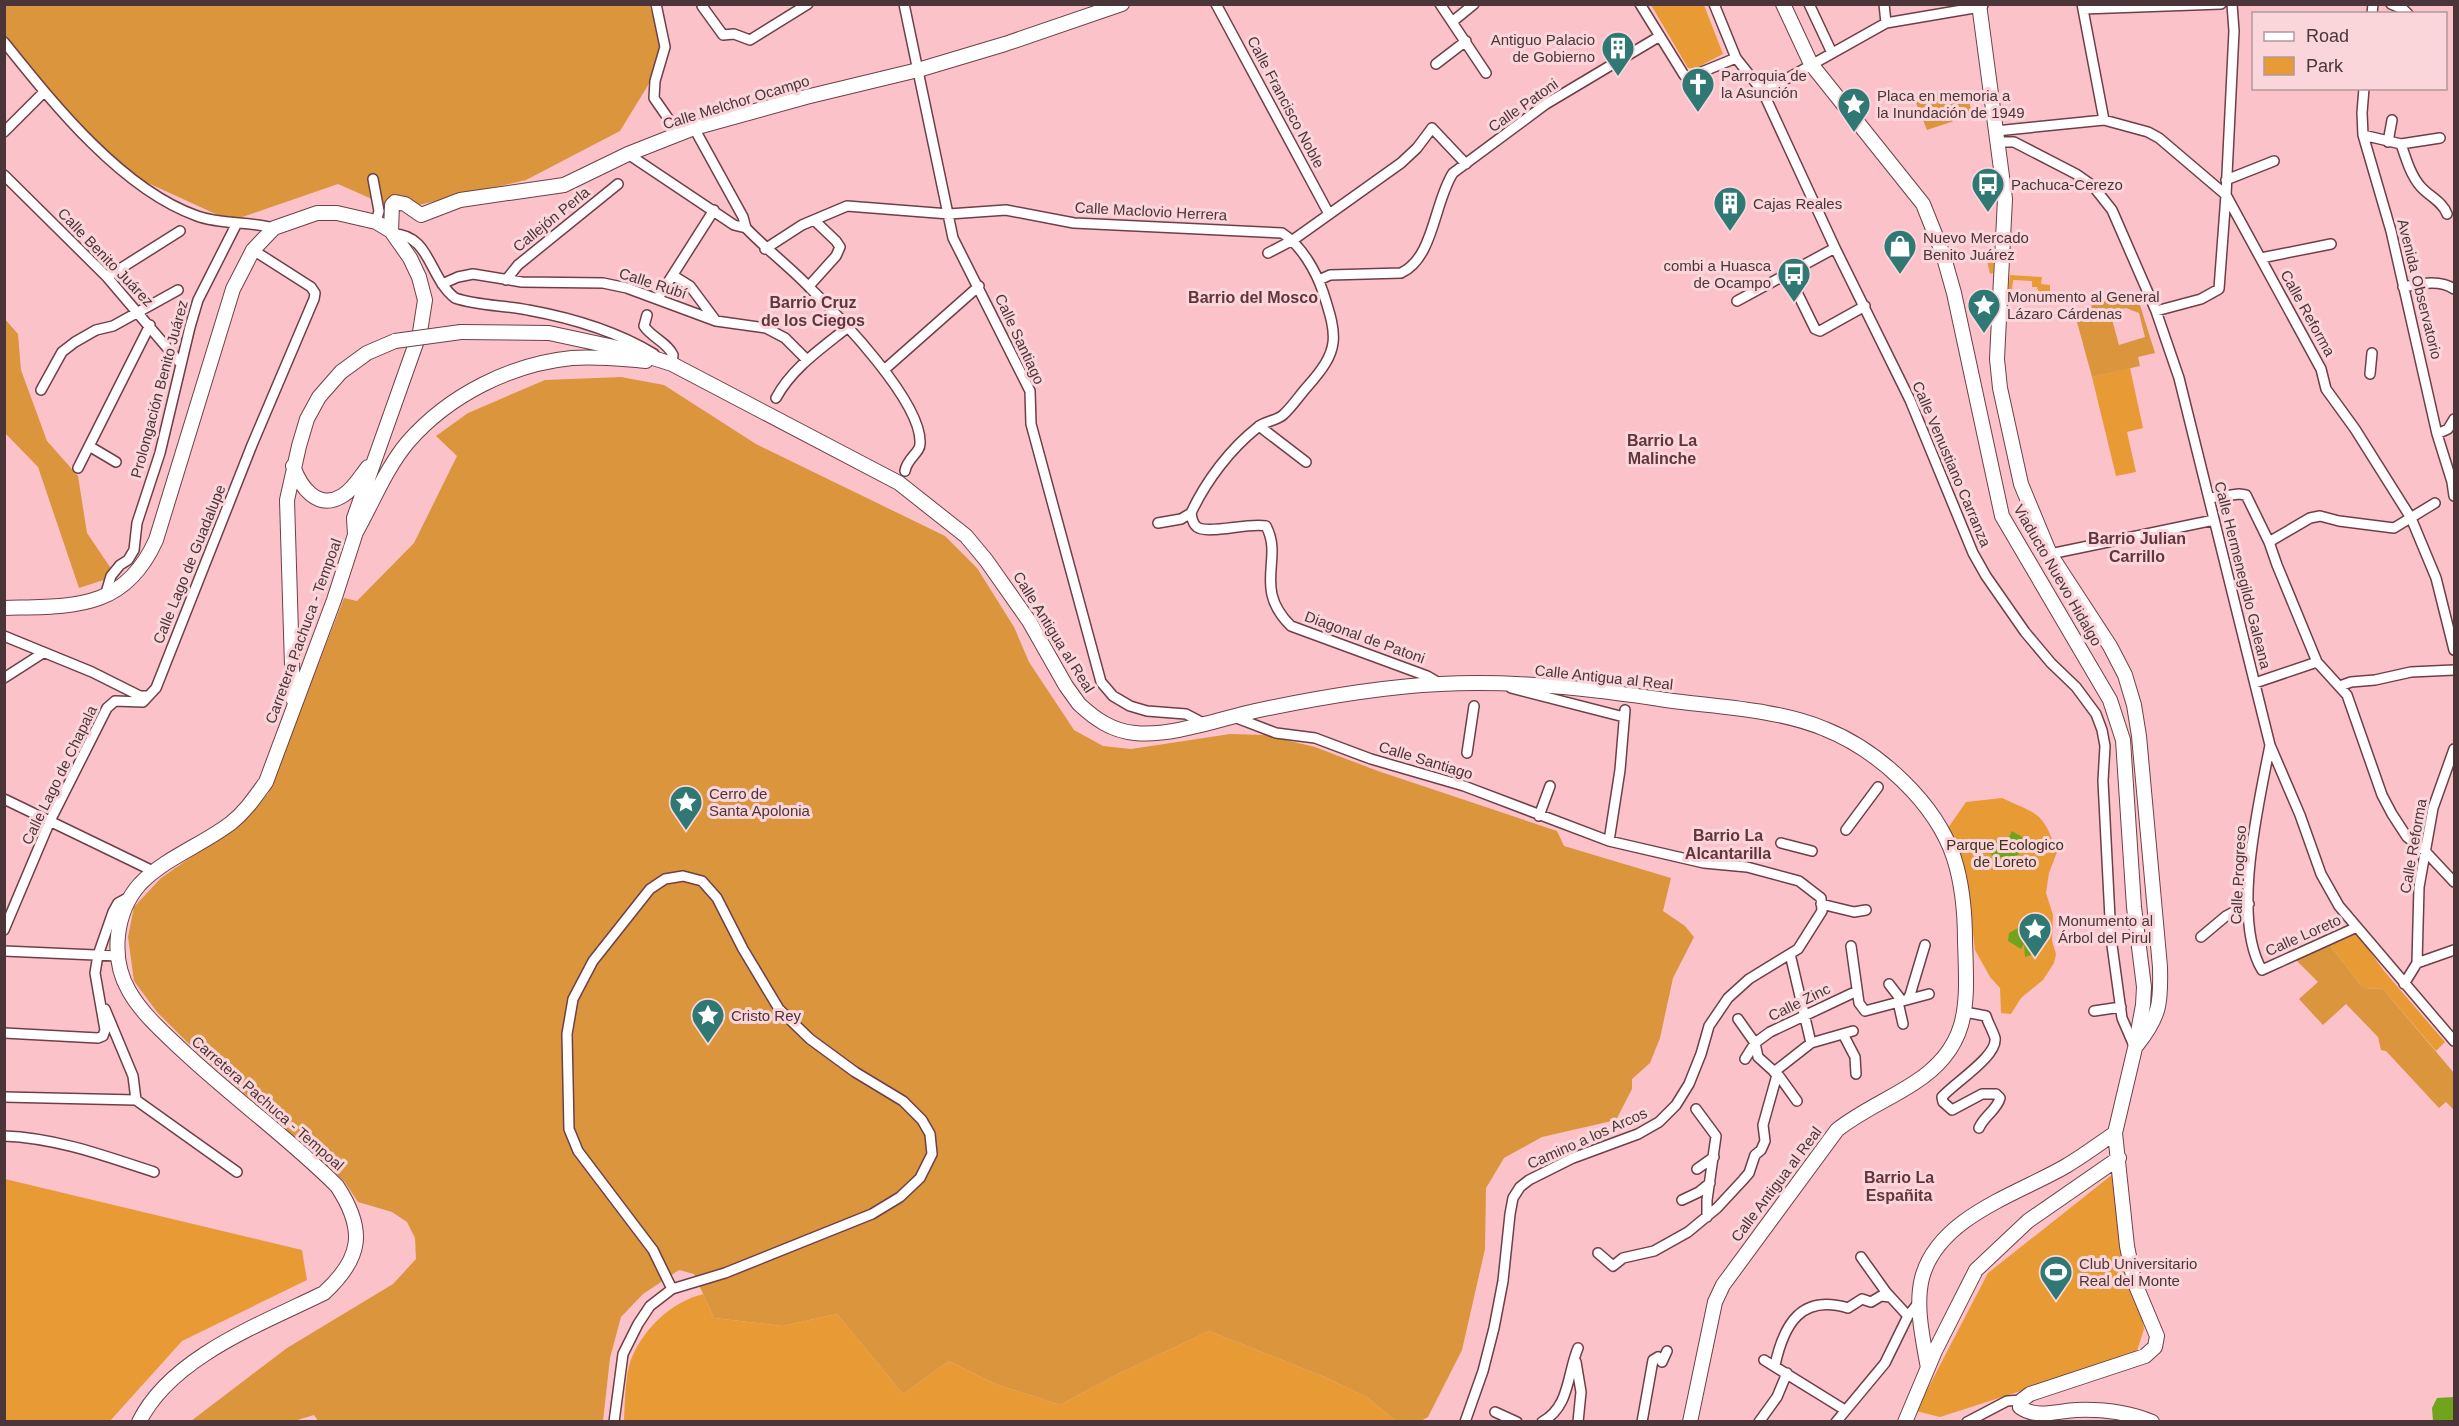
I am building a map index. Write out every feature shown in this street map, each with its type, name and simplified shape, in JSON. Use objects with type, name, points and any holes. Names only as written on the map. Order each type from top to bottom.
[{"type":"main road","name":"Calle Melchor Ocampo","points":[[392,232],[392,205],[395,202],[405,204],[421,215],[460,200],[564,185],[628,154],[693,128],[806,97],[918,70],[1005,44],[1122,4]]},
{"type":"main road","name":"Viaducto Nuevo Hidalgo","points":[[1783,4],[1811,64],[1923,204],[1943,254],[1954,293],[2002,516],[2110,700],[2118,718],[2123,740],[2134,907],[2144,987],[2135,1048],[2115,1133]]},
{"type":"main road","points":[[1981,5],[2005,199],[1996,334],[2000,388],[2021,484],[2050,554],[2110,646],[2125,675],[2138,726],[2160,995],[2153,1025],[2135,1048]]},
{"type":"main road","name":"Carretera Pachuca - Tempoal","points":[[4,608],[57,607],[86,603],[122,587],[147,560],[156,540],[233,289],[253,250],[274,228],[317,213],[337,213],[376,222],[392,232],[410,258],[419,277],[425,300],[417,340],[354,518],[355,535],[334,600],[266,782],[250,805],[230,823],[155,872],[131,896],[122,915],[117,942],[118,956],[128,989],[138,1006],[213,1079],[338,1186],[348,1202],[357,1232],[356,1250],[351,1262],[324,1293],[200,1357],[176,1374],[156,1393],[139,1422]]},
{"type":"main road","points":[[293,708],[287,500],[293,466],[307,419],[320,396],[341,372],[368,353],[395,342],[461,332],[549,333],[628,350],[672,364]]},
{"type":"main road","points":[[355,535],[408,442],[431,420],[462,396],[523,368],[572,358],[607,357],[672,364]]},
{"type":"main road","name":"Calle Antigua al Real","points":[[672,364],[899,483],[945,518],[966,536],[1007,588],[1066,686],[1091,716],[1118,730],[1133,733],[1158,732],[1317,698],[1440,684],[1500,685],[1636,696],[1768,714],[1822,728],[1866,750],[1891,771],[1928,811],[1953,854],[1957,868],[1965,934],[1965,1012],[1960,1029],[1950,1052],[1932,1070],[1912,1084],[1856,1114],[1826,1142],[1732,1271],[1715,1302],[1690,1422]]},
{"type":"main road","points":[[293,466],[299,482],[306,491],[314,497],[333,500],[350,489],[373,461]]},
{"type":"main road","points":[[1928,1368],[1922,1336],[1920,1300],[1922,1279],[1929,1259],[1942,1240],[1990,1204],[2067,1166],[2115,1133],[2127,1246],[2134,1281],[2157,1336],[2155,1347],[2145,1356],[2130,1362],[2030,1394],[2022,1400],[2020,1407],[2040,1414],[2077,1410],[2112,1411],[2152,1422]]},
{"type":"main road","points":[[1905,1422],[1928,1368],[1976,1270],[2028,1221],[2119,1158]]},
{"type":"street","points":[[656,4],[665,47],[655,81],[654,98],[679,134]]},
{"type":"street","points":[[702,6],[723,35],[734,34],[750,40],[808,4]]},
{"type":"street","name":"Calle Francisco Noble","points":[[1216,4],[1329,214]]},
{"type":"street","points":[[1440,4],[1486,73]]},
{"type":"street","points":[[1452,22],[1474,4]]},
{"type":"street","points":[[1640,4],[1687,78],[1736,58]]},
{"type":"street","name":"Calle Venustiano Carranza","points":[[1714,4],[1736,58],[1763,92],[1835,248],[1865,306],[1936,460],[1957,518],[1986,576],[2025,632],[2051,663],[2076,687],[2096,714],[2105,746],[2103,781],[2111,938],[2122,1018],[2135,1048]]},
{"type":"street","points":[[1809,4],[1832,53]]},
{"type":"street","points":[[1884,4],[1886,23]]},
{"type":"street","points":[[2104,120],[2082,7],[2221,4]]},
{"type":"street","name":"Calle Reforma","points":[[2232,4],[2234,31],[2226,195],[2321,369],[2326,389],[2355,429],[2411,518],[2436,578],[2454,648]]},
{"type":"street","points":[[2391,4],[2405,12]]},
{"type":"street","points":[[1763,92],[1886,23],[1981,5]]},
{"type":"street","name":"Calle Santiago","points":[[907,6],[953,238],[1030,391],[1031,424],[1101,682],[1113,696],[1130,706],[1147,711],[1186,714],[1203,723]]},
{"type":"street","name":"Calle Patoni","points":[[1319,280],[1330,275],[1401,273],[1409,270],[1418,261],[1424,249],[1444,186],[1453,173],[1546,104],[1660,36]]},
{"type":"street","points":[[1436,64],[1466,41]]},
{"type":"street","points":[[4,42],[44,92],[97,149],[134,180],[175,206],[196,216],[216,221],[258,224],[274,228]]},
{"type":"street","name":"Avenida Observatorio","points":[[2364,90],[2363,135],[2391,231],[2437,434],[2454,496]]},
{"type":"street","points":[[4,132],[44,92]]},
{"type":"street","points":[[1997,136],[2104,120],[2148,132],[2159,138],[2226,195],[2219,289],[2201,299],[2156,311]]},
{"type":"street","points":[[2388,142],[2392,120]]},
{"type":"street","points":[[693,128],[743,217],[746,228],[765,249],[808,286],[848,327],[884,370],[911,410],[920,443],[918,450],[906,463],[905,471]]},
{"type":"street","points":[[1268,253],[1293,240],[1401,163],[1418,148],[1432,128],[1466,164]]},
{"type":"street","points":[[2363,135],[2401,144],[2440,138]]},
{"type":"street","name":"Calle Hermenegildo Galeana","points":[[1997,136],[2014,142],[2076,174],[2093,186],[2112,210],[2156,311],[2179,378],[2270,746],[2300,815],[2321,874],[2339,906],[2454,1041]]},
{"type":"street","points":[[2401,144],[2417,181],[2448,214]]},
{"type":"street","points":[[628,154],[734,225],[746,228]]},
{"type":"street","points":[[2226,180],[2274,161]]},
{"type":"street","name":"Calle Benito Juárez","points":[[4,175],[107,276],[181,364]]},
{"type":"street","points":[[373,179],[379,212],[376,222]]},
{"type":"street","name":"Callejón Perla","points":[[506,280],[518,265],[618,184]]},
{"type":"street","name":"Calle Maclovio Herrera","points":[[765,249],[802,225],[847,206],[949,214],[1006,210],[1074,223],[1282,233],[1293,240]]},
{"type":"street","points":[[658,298],[714,210]]},
{"type":"street","points":[[808,286],[836,256],[840,247],[814,220]]},
{"type":"street","name":"Prolongación Benito Juárez","points":[[105,596],[111,576],[120,565],[128,560],[134,550],[137,523],[160,453],[198,300],[237,223]]},
{"type":"street","points":[[107,276],[180,231]]},
{"type":"street","points":[[392,232],[411,237],[418,243],[446,291],[463,301],[529,310],[591,325],[633,342],[672,364],[671,350],[648,332],[644,326],[647,315]]},
{"type":"street","points":[[1158,523],[1181,519],[1191,513],[1225,459],[1259,426],[1282,416],[1325,367],[1332,353],[1335,333],[1319,280],[1293,240]]},
{"type":"street","points":[[2261,258],[2331,244]]},
{"type":"street","points":[[1737,301],[1835,248]]},
{"type":"street","name":"Calle Lago de Guadalupe","points":[[148,696],[156,688],[315,293],[312,287],[253,250]]},
{"type":"street","name":"Calle Rubí","points":[[442,284],[473,274],[506,280],[603,283],[658,298],[716,321],[766,328],[785,338],[807,360]]},
{"type":"street","points":[[1788,274],[1815,329],[1820,331],[1865,306]]},
{"type":"street","points":[[674,276],[690,286],[716,321]]},
{"type":"street","points":[[2403,287],[2433,283],[2454,289]]},
{"type":"street","points":[[884,370],[979,286]]},
{"type":"street","points":[[41,390],[62,352],[75,342],[139,312],[178,290]]},
{"type":"street","points":[[78,468],[150,325]]},
{"type":"street","points":[[776,398],[781,389],[807,360],[848,327]]},
{"type":"street","points":[[2370,374],[2372,353]]},
{"type":"street","points":[[2437,434],[2448,429],[2454,419]]},
{"type":"street","points":[[1259,426],[1306,462]]},
{"type":"street","points":[[89,446],[116,462]]},
{"type":"street","points":[[2209,498],[2246,495],[2269,542],[2317,662],[2348,695],[2382,795],[2407,837],[2425,851],[2454,882]]},
{"type":"street","points":[[2269,542],[2310,518],[2320,516],[2339,522],[2394,528],[2434,503]]},
{"type":"street","name":"Diagonal de Patoni","points":[[1191,513],[1192,521],[1204,530],[1241,525],[1266,526],[1270,543],[1269,584],[1279,615],[1290,626],[1428,676],[1440,684]]},
{"type":"street","points":[[2050,554],[2214,520]]},
{"type":"street","points":[[4,636],[92,672],[140,696],[148,696]]},
{"type":"street","points":[[4,678],[43,653]]},
{"type":"street","points":[[2255,684],[2317,662]]},
{"type":"street","points":[[2340,686],[2411,672],[2454,670]]},
{"type":"street","points":[[1500,685],[1625,714],[1620,770],[1609,841]]},
{"type":"street","name":"Calle Lago de Chapala","points":[[4,930],[50,821],[107,708],[115,701],[138,703],[143,702],[148,696]]},
{"type":"street","points":[[1467,753],[1474,706]]},
{"type":"street","name":"Calle Santiago","points":[[1232,716],[1276,733],[1315,738],[1371,759],[1464,786],[1609,841],[1704,863],[1747,867],[1799,881],[1821,898],[1821,904]]},
{"type":"street","name":"Calle Progreso","points":[[2262,970],[2254,956],[2250,940],[2249,904],[2252,839],[2270,746]]},
{"type":"street","name":"Calle Reforma","points":[[2417,963],[2419,887],[2425,851],[2433,808],[2454,749]]},
{"type":"street","points":[[1539,816],[1550,786]]},
{"type":"street","points":[[1846,830],[1878,787]]},
{"type":"street","points":[[4,799],[155,872]]},
{"type":"street","points":[[1781,843],[1812,851]]},
{"type":"street","points":[[614,1422],[623,1354],[650,1306],[672,1289],[726,1273],[872,1214],[900,1197],[920,1178],[932,1154],[930,1134],[922,1120],[903,1101],[855,1072],[810,1039],[779,1009],[742,949],[717,898],[702,881],[683,876],[665,879],[650,889],[593,961],[573,999],[567,1034],[569,1129],[578,1151],[653,1250],[672,1289]]},
{"type":"street","points":[[4,1022],[5,1033],[98,1038],[103,1036],[105,1029],[95,973],[98,955],[112,912],[118,903],[131,896]]},
{"type":"street","points":[[1821,904],[1854,912],[1866,910]]},
{"type":"street","name":"Camino a los Arcos","points":[[1464,1422],[1483,1371],[1494,1328],[1503,1281],[1513,1198],[1520,1187],[1529,1180],[1573,1158],[1638,1134],[1659,1122],[1676,1105],[1689,1084],[1709,1026],[1728,998],[1749,979],[1798,949],[1818,920],[1822,911],[1821,904]]},
{"type":"street","points":[[2201,937],[2226,916],[2249,904]]},
{"type":"street","name":"Calle Loreto","points":[[2262,970],[2357,927]]},
{"type":"street","points":[[1902,1001],[1910,995],[1924,945]]},
{"type":"street","points":[[1851,946],[1859,1003],[1865,1011],[1929,994]]},
{"type":"street","points":[[2404,984],[2417,963],[2454,950]]},
{"type":"street","points":[[4,951],[118,956]]},
{"type":"street","points":[[1790,954],[1811,1043]]},
{"type":"street","points":[[1889,984],[1902,1001],[1903,1024]]},
{"type":"street","name":"Calle Zinc","points":[[1755,1043],[1770,1032],[1857,991]]},
{"type":"street","points":[[99,998],[133,1076],[136,1100]]},
{"type":"street","points":[[2094,1011],[2121,1007]]},
{"type":"street","points":[[1965,1012],[1986,1016],[1995,1038],[1994,1045],[1982,1062],[1942,1097],[1943,1102],[1952,1110],[1982,1094],[1996,1094],[2000,1098],[1998,1106],[1983,1120],[1979,1128]]},
{"type":"street","points":[[1738,1019],[1755,1043],[1758,1057],[1797,1101]]},
{"type":"street","points":[[1598,1253],[1613,1266],[1623,1258],[1649,1254],[1671,1243],[1707,1217],[1749,1173],[1755,1155],[1761,1150],[1765,1141],[1763,1125],[1775,1074],[1811,1043],[1848,1033],[1855,1058],[1856,1074]]},
{"type":"street","points":[[1745,1059],[1755,1043]]},
{"type":"street","points":[[4,1097],[136,1100],[237,1172]]},
{"type":"street","points":[[1696,1109],[1716,1136],[1707,1217]]},
{"type":"street","points":[[4,1136],[66,1144],[154,1172]]},
{"type":"street","points":[[1696,1169],[1714,1157]]},
{"type":"street","points":[[1682,1200],[1699,1192],[1710,1183]]},
{"type":"street","points":[[1861,1257],[1890,1297],[1908,1316]]},
{"type":"street","points":[[1775,1365],[1782,1334],[1804,1312],[1818,1304],[1828,1303],[1848,1308],[1862,1299],[1871,1302],[1881,1296],[1890,1297]]},
{"type":"street","points":[[1836,1422],[1885,1363],[1908,1316],[1920,1300]]},
{"type":"street","points":[[1542,1422],[1557,1410],[1564,1398],[1578,1348],[1576,1364],[1581,1392],[1578,1422]]},
{"type":"street","points":[[1642,1422],[1653,1360],[1658,1357],[1662,1362],[1667,1351]]},
{"type":"street","points":[[1764,1360],[1845,1410]]},
{"type":"street","points":[[1759,1422],[1777,1397],[1787,1373]]},
{"type":"street","points":[[1967,1422],[2007,1401],[2022,1400]]},
{"type":"street","points":[[1495,1412],[1517,1422]]},
{"type":"green space","points":[[1651,5],[1704,5],[1723,54],[1694,69],[1688,68]]},
{"type":"green space","points":[[1995,249],[1993,273],[1990,274],[1985,252]]},
{"type":"green space","points":[[2010,275],[2042,277],[2041,284],[2050,285],[2050,293],[2044,295],[2039,293],[2037,287],[2032,287],[2032,281],[2013,280],[2011,301],[2007,301]]},
{"type":"green space","points":[[2130,368],[2143,428],[2127,432],[2136,472],[2116,476],[2092,377]]},
{"type":"green space","name":"Parque Ecologico de Loreto","points":[[2002,798],[2038,816],[2048,829],[2057,852],[2049,873],[2046,893],[2053,915],[2052,941],[2056,954],[2054,963],[2043,980],[2021,998],[2011,1014],[2001,1013],[2000,988],[1990,977],[1975,950],[1968,890],[1959,874],[1957,848],[1948,828],[1966,802]]},
{"type":"green space","points":[[2356,932],[2384,971],[2445,1042],[2436,1051],[2383,989],[2363,988],[2329,944]]},
{"type":"green space","name":"Club Universitario Real del Monte","points":[[2118,1170],[2144,1329],[2136,1354],[1940,1417],[1916,1411],[1988,1273]]},
{"type":"green space","points":[[5,1179],[302,1250],[307,1280],[182,1341],[110,1421],[5,1421]]},
{"type":"green space","points":[[703,1294],[714,1318],[783,1326],[837,1314],[903,1394],[949,1361],[993,1383],[1060,1405],[1118,1374],[1209,1331],[1327,1378],[1368,1398],[1396,1421],[624,1422],[628,1371],[632,1357],[644,1336],[670,1310]]},
{"type":"shaded area","points":[[649,4],[666,56],[620,131],[526,180],[397,210],[338,184],[231,221],[137,178],[67,118],[5,39],[5,5]]},
{"type":"shaded area","points":[[1949,90],[1951,98],[1968,95],[1972,115],[1927,130],[1914,98]]},
{"type":"shaded area","points":[[2130,293],[2133,303],[2139,302],[2155,353],[2138,357],[2140,366],[2092,377],[2074,311]],"holes":[[[2126,308],[2139,313],[2145,337],[2119,345],[2110,312]]]},
{"type":"shaded area","points":[[4,318],[18,334],[21,370],[47,441],[78,476],[87,533],[116,576],[79,588],[38,467],[5,433]]},
{"type":"shaded area","points":[[621,377],[664,385],[756,444],[945,536],[977,568],[1014,627],[1029,662],[1074,730],[1103,746],[1131,749],[1230,734],[1265,735],[1315,747],[1378,771],[1557,831],[1564,846],[1671,878],[1663,911],[1685,926],[1694,937],[1673,978],[1660,1038],[1650,1063],[1632,1079],[1632,1089],[1616,1120],[1542,1137],[1504,1158],[1486,1188],[1485,1249],[1462,1350],[1428,1417],[1419,1422],[1396,1421],[1368,1398],[1327,1378],[1209,1331],[1118,1374],[1060,1405],[993,1383],[949,1361],[903,1394],[837,1314],[783,1326],[714,1318],[694,1274],[679,1270],[643,1294],[621,1317],[610,1358],[603,1421],[319,1422],[314,1415],[294,1421],[191,1421],[287,1348],[393,1284],[416,1259],[415,1238],[407,1222],[392,1212],[358,1202],[344,1181],[197,1052],[157,1012],[134,981],[128,937],[134,907],[161,878],[234,827],[268,794],[344,598],[357,601],[414,543],[457,456],[436,436],[468,413],[545,380]]},
{"type":"shaded area","points":[[2012,831],[2024,838],[2028,847],[2012,859],[1992,856],[1986,843],[1996,841],[2001,846],[2007,841]]},
{"type":"shaded area","points":[[2020,927],[2032,943],[2031,955],[2025,957],[2024,944],[2021,949],[2008,941],[2009,933]]},
{"type":"shaded area","points":[[2329,944],[2363,988],[2383,989],[2454,1073],[2454,1110],[2446,1102],[2439,1108],[2386,1051],[2381,1050],[2378,1037],[2346,1004],[2323,1025],[2299,999],[2318,982],[2295,959]]},
{"type":"shaded area","points":[[2454,1397],[2454,1421],[2433,1421],[2432,1408],[2437,1398]]},
{"type":"place","name":"Antiguo Palacio de Gobierno","points":[[1618,77]]},
{"type":"place","name":"Parroquia de la Asunción","points":[[1698,113]]},
{"type":"place","name":"Placa en memoria a la Inundación de 1949","points":[[1854,133]]},
{"type":"place","name":"Pachuca-Cerezo","points":[[1988,213]]},
{"type":"place","name":"Cajas Reales","points":[[1730,232]]},
{"type":"place","name":"Nuevo Mercado Benito Juárez","points":[[1900,275]]},
{"type":"place","name":"combi a Huasca de Ocampo","points":[[1794,303]]},
{"type":"place","name":"Monumento al General Lázaro Cárdenas","points":[[1984,334]]},
{"type":"place","name":"Cerro de Santa Apolonia","points":[[686,831]]},
{"type":"place","name":"Monumento al Árbol del Pirul","points":[[2035,958]]},
{"type":"place","name":"Cristo Rey","points":[[708,1044]]},
{"type":"place","name":"Club Universitario Real del Monte","points":[[2056,1301]]},
{"type":"district","name":"Barrio del Mosco","points":[[1253,297]]},
{"type":"district","name":"Barrio Cruz de los Ciegos","points":[[813,311]]},
{"type":"district","name":"Barrio La Malinche","points":[[1662,449]]},
{"type":"district","name":"Barrio Julian Carrillo","points":[[2137,547]]},
{"type":"district","name":"Barrio La Alcantarilla","points":[[1728,844]]},
{"type":"district","name":"Barrio La Españita","points":[[1899,1186]]}]
